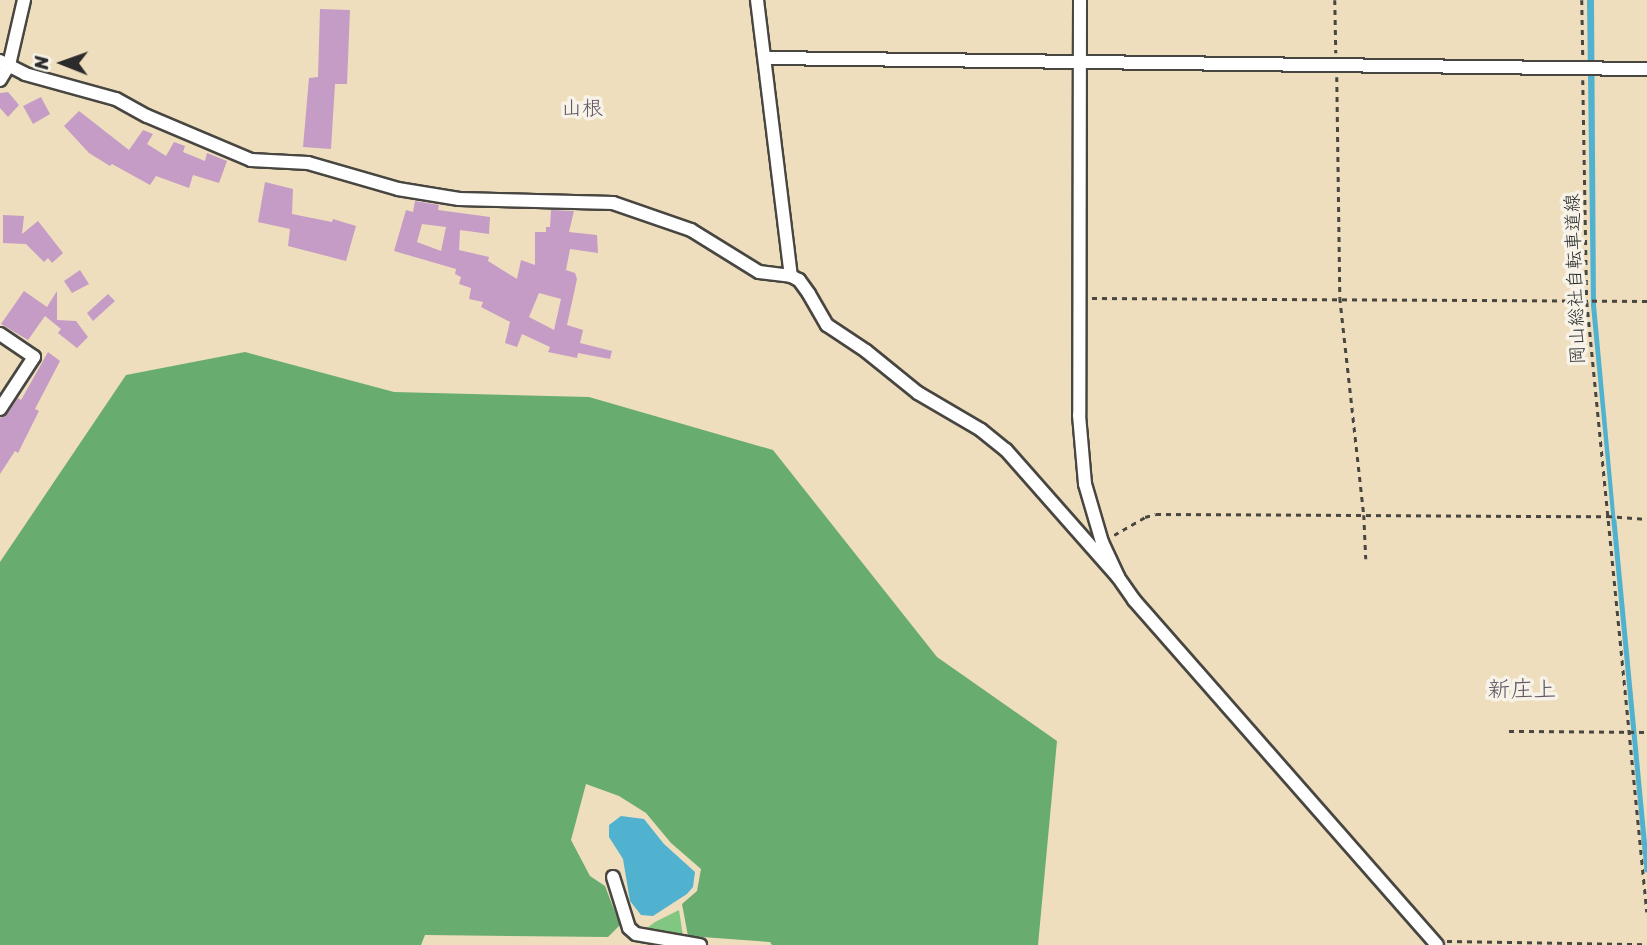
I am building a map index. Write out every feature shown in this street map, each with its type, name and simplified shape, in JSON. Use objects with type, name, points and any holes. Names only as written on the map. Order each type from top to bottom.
[{"type":"street","points":[[0,80],[24,0]]},
{"type":"street","points":[[757,0],[791,276]]},
{"type":"street","points":[[1080,0],[1078,298],[1081,460],[1091,509],[1118,577]]},
{"type":"street","points":[[766,58],[1647,69]]},
{"type":"street","points":[[5,63],[25,75],[116,99],[147,116],[251,160],[308,163],[398,189],[459,199],[613,203],[691,230],[759,272],[791,276],[799,280],[827,325],[866,351],[918,393],[981,430],[1006,450],[1118,577],[1172,646],[1435,943]]},
{"type":"street","points":[[0,334],[34,357],[0,409]]},
{"type":"street","points":[[613,877],[629,928],[636,934],[701,945]]},
{"type":"path","points":[[1335,0],[1340,298],[1364,515],[1366,559]]},
{"type":"path","name":"岡山総社自転車道線","points":[[1582,0],[1589,68],[1588,301],[1607,516],[1633,732],[1647,912]]},
{"type":"path","points":[[1078,298],[1647,301]]},
{"type":"path","points":[[1102,542],[1145,517],[1156,514],[1607,516],[1616,519],[1647,519]]},
{"type":"path","points":[[1509,732],[1647,732]]},
{"type":"path","points":[[1435,943],[1647,944]]},
{"type":"green space","points":[[245,352],[394,392],[589,397],[773,450],[937,657],[1057,741],[1038,945],[772,945],[770,942],[688,936],[682,904],[697,891],[701,869],[671,843],[646,813],[619,796],[586,784],[571,840],[590,876],[605,886],[620,925],[608,937],[425,935],[421,945],[0,945],[0,562],[126,375]]},
{"type":"green space","points":[[679,910],[683,936],[643,931],[655,922]]},
{"type":"water","points":[[1587,0],[1594,0],[1596,305],[1616,524],[1612,524],[1591,306]]},
{"type":"water","points":[[621,816],[644,819],[664,844],[695,872],[693,887],[687,894],[653,916],[641,915],[630,901],[623,859],[609,837],[609,825]]},
{"type":"building","points":[[320,9],[350,10],[347,84],[335,84],[331,149],[303,147],[309,78],[318,77]]},
{"type":"building","points":[[8,92],[19,105],[8,117],[0,108],[0,93]]},
{"type":"building","points":[[41,97],[50,114],[33,124],[23,106]]},
{"type":"building","points":[[79,111],[129,150],[143,130],[153,134],[147,144],[166,156],[174,142],[185,146],[183,152],[205,161],[207,153],[227,161],[219,183],[193,175],[189,188],[156,176],[150,185],[112,164],[110,166],[89,153],[64,126]]},
{"type":"building","points":[[265,182],[293,189],[292,214],[332,222],[333,219],[356,226],[346,261],[288,246],[290,229],[258,222]]},
{"type":"building","points":[[415,201],[439,205],[438,210],[490,217],[489,234],[460,230],[459,250],[489,257],[488,261],[517,279],[521,260],[535,265],[535,232],[546,232],[546,227],[550,227],[551,210],[574,211],[569,232],[597,235],[598,253],[570,249],[566,270],[575,273],[577,279],[567,325],[583,330],[580,343],[612,351],[610,359],[578,353],[577,358],[548,352],[550,347],[522,334],[517,347],[505,343],[510,322],[481,307],[483,302],[469,299],[471,288],[459,284],[461,277],[455,274],[456,269],[394,251],[406,210],[413,212]],"holes":[[[422,224],[446,227],[441,251],[417,242]],[[539,293],[561,299],[554,330],[529,317]]]},
{"type":"building","points":[[3,215],[24,216],[22,234],[38,221],[63,253],[52,263],[48,258],[44,262],[26,244],[3,243]]},
{"type":"building","points":[[80,270],[89,284],[72,293],[64,281]]},
{"type":"building","points":[[24,291],[47,307],[57,291],[57,320],[76,321],[88,337],[77,348],[58,333],[61,329],[45,316],[28,340],[1,324]]},
{"type":"building","points":[[108,294],[115,301],[93,321],[87,313]]},
{"type":"building","points":[[48,352],[60,361],[35,409],[39,411],[18,453],[15,451],[0,474],[0,418],[7,414],[18,398],[21,400]]},
{"type":"waterway","points":[[1614,521],[1647,869]]},
{"type":"district","name":"山根","points":[[582,108]]},
{"type":"district","name":"新庄上","points":[[1522,690]]}]
